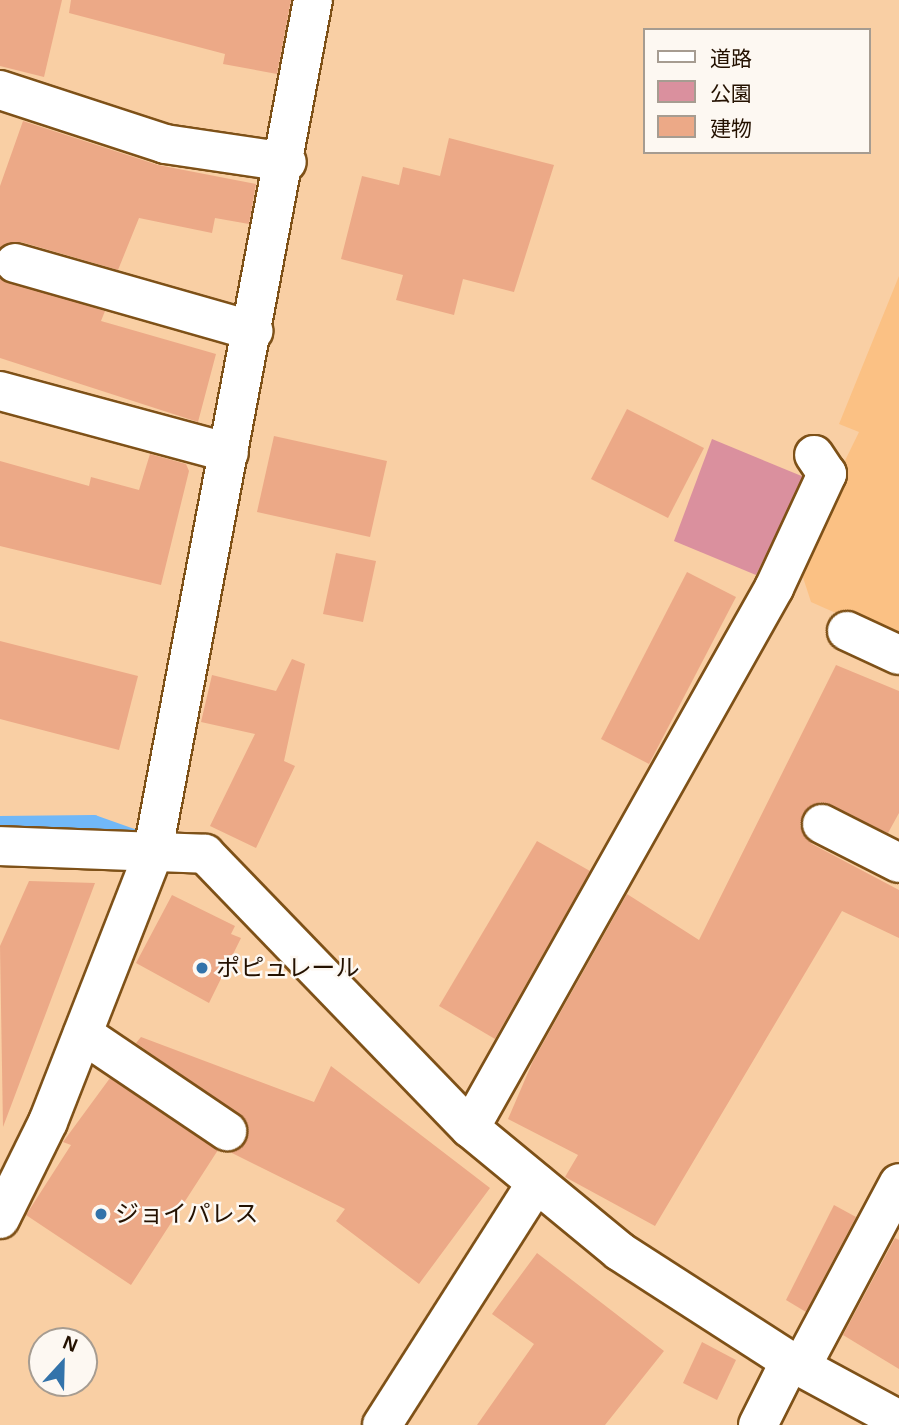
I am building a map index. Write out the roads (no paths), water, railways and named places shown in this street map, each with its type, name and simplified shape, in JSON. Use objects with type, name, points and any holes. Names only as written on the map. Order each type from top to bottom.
[{"type":"street","points":[[0,1219],[83,1034],[152,856],[287,162],[313,0]]},
{"type":"street","points":[[0,90],[165,144],[287,162]]},
{"type":"street","points":[[15,263],[253,331]]},
{"type":"street","points":[[0,391],[229,453]]},
{"type":"street","points":[[470,1128],[774,588],[827,474],[814,455]]},
{"type":"street","points":[[847,631],[899,655]]},
{"type":"street","points":[[822,824],[899,863]]},
{"type":"street","points":[[2,851],[152,856],[205,854],[470,1128],[536,1183],[620,1251],[795,1364],[899,1420]]},
{"type":"street","points":[[83,1034],[227,1131]]},
{"type":"street","points":[[382,1425],[536,1183]]},
{"type":"street","points":[[758,1425],[899,1183]]},
{"type":"waterway","points":[[0,823],[94,822],[136,837]]},
{"type":"place","name":"ポピュレール","points":[[202,968]]},
{"type":"place","name":"ジョイパレス","points":[[101,1214]]}]
